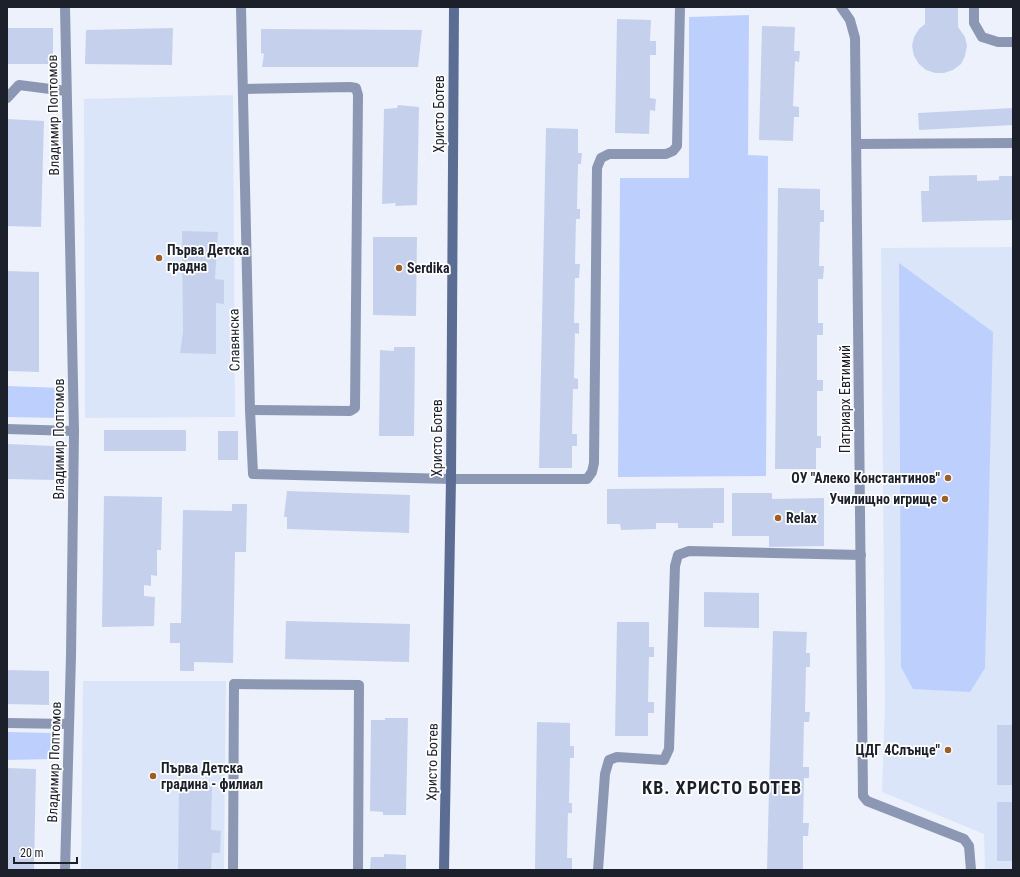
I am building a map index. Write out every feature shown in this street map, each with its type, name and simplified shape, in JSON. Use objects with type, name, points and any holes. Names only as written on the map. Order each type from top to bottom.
[{"type":"street","name":"Владимир Поптомов","points":[[65,870],[74,431],[66,91],[66,7]]},
{"type":"street","name":"Славянска","points":[[241,7],[250,410],[253,474],[451,479]]},
{"type":"street","name":"Христо Ботев","points":[[444,870],[451,479],[454,7]]},
{"type":"street","points":[[451,479],[586,479],[592,472],[594,463],[597,168],[601,158],[610,154],[666,154],[673,151],[677,146],[680,7]]},
{"type":"street","name":"Патриарх Евтимий","points":[[841,7],[850,20],[855,38],[863,796],[867,800],[964,839],[969,846],[971,870]]},
{"type":"street","points":[[974,7],[974,23],[982,37],[998,42],[1013,42]]},
{"type":"street","points":[[7,98],[19,85],[66,91]]},
{"type":"street","points":[[243,89],[350,87],[356,88],[358,95],[355,408],[350,411],[250,410]]},
{"type":"street","points":[[857,144],[1013,143]]},
{"type":"street","points":[[7,429],[74,431]]},
{"type":"street","points":[[598,870],[605,774],[609,760],[617,757],[664,760],[669,749],[675,566],[678,555],[689,551],[861,555]]},
{"type":"street","points":[[233,870],[234,684],[359,685],[358,870]]},
{"type":"street","points":[[7,723],[69,724]]},
{"type":"shaded area","points":[[749,15],[748,155],[768,156],[766,476],[618,477],[620,178],[689,178],[689,17]]},
{"type":"shaded area","name":"Първа Детска градна","points":[[233,95],[235,417],[85,418],[84,99]]},
{"type":"shaded area","name":"ОУ \"Алеко Константинов\"","points":[[1013,247],[1013,870],[985,870],[984,834],[882,792],[885,707],[881,248]]},
{"type":"shaded area","name":"Училищно игрище","points":[[899,263],[993,332],[985,668],[970,692],[913,689],[901,667]]},
{"type":"shaded area","points":[[7,386],[62,388],[63,418],[7,417]]},
{"type":"shaded area","name":"Първа Детска градина - филиал","points":[[83,681],[226,681],[224,870],[81,870]]},
{"type":"shaded area","points":[[7,732],[54,733],[52,759],[7,760]]},
{"type":"building","points":[[925,7],[958,7],[958,27],[965,37],[967,46],[965,56],[961,64],[953,70],[944,73],[935,73],[926,70],[919,64],[914,56],[912,46],[914,37],[919,29],[925,24]]},
{"type":"building","points":[[617,19],[651,20],[650,41],[656,41],[656,55],[650,55],[650,98],[656,99],[655,111],[650,110],[649,134],[615,133]]},
{"type":"building","points":[[762,26],[795,27],[794,51],[800,51],[799,62],[795,61],[793,106],[799,107],[799,117],[794,117],[793,141],[759,140]]},
{"type":"building","points":[[7,28],[53,28],[53,64],[7,64]]},
{"type":"building","points":[[173,28],[172,65],[85,64],[86,30]]},
{"type":"building","points":[[261,29],[422,30],[418,67],[262,67],[264,54],[261,53]]},
{"type":"building","points":[[398,105],[419,107],[417,205],[395,206],[396,203],[382,204],[384,109],[397,108]]},
{"type":"building","points":[[1013,108],[1013,125],[919,130],[918,113]]},
{"type":"building","points":[[7,119],[44,121],[41,227],[7,226]]},
{"type":"building","points":[[546,128],[578,129],[578,153],[582,153],[581,164],[578,164],[577,209],[580,209],[580,219],[576,219],[575,264],[580,264],[579,278],[575,278],[574,323],[579,323],[579,334],[575,333],[574,378],[578,379],[578,389],[573,389],[572,434],[577,434],[577,446],[572,446],[572,468],[539,468]]},
{"type":"building","points":[[977,175],[977,181],[999,180],[999,176],[1013,176],[1013,220],[922,222],[921,191],[929,191],[929,176]]},
{"type":"building","points":[[778,188],[820,189],[820,210],[824,210],[824,222],[820,222],[819,266],[824,266],[823,279],[818,279],[818,323],[823,323],[823,335],[817,335],[817,380],[823,380],[823,391],[817,391],[817,436],[821,436],[821,448],[816,448],[816,469],[775,469]]},
{"type":"building","points":[[182,231],[218,232],[215,279],[224,280],[224,304],[216,303],[216,354],[180,353],[183,332]]},
{"type":"building","points":[[373,237],[417,237],[416,316],[373,315]]},
{"type":"building","points":[[7,271],[39,272],[39,372],[7,371]]},
{"type":"building","points":[[394,347],[415,347],[414,436],[379,436],[380,350],[394,351]]},
{"type":"building","points":[[104,430],[186,430],[186,451],[104,451]]},
{"type":"building","points":[[218,431],[238,431],[238,460],[218,460]]},
{"type":"building","points":[[7,444],[55,446],[54,480],[7,479]]},
{"type":"building","points":[[724,488],[724,523],[713,523],[713,528],[678,528],[678,523],[656,523],[656,529],[621,530],[620,524],[607,524],[607,489]]},
{"type":"building","points":[[287,491],[410,495],[409,533],[287,529],[287,517],[284,517]]},
{"type":"building","name":"Relax","points":[[732,493],[772,493],[772,499],[824,498],[824,546],[769,547],[769,536],[732,536]]},
{"type":"building","points":[[104,496],[162,497],[161,550],[157,550],[157,576],[151,575],[151,586],[144,585],[144,596],[155,597],[154,626],[102,627]]},
{"type":"building","points":[[232,504],[247,504],[246,552],[235,552],[233,663],[194,662],[194,671],[180,671],[180,643],[170,643],[170,623],[181,623],[183,510],[232,511]]},
{"type":"building","points":[[704,592],[759,593],[759,628],[704,627]]},
{"type":"building","points":[[286,621],[410,624],[409,662],[285,659]]},
{"type":"building","points":[[617,622],[649,622],[649,647],[654,647],[654,657],[649,657],[648,702],[654,702],[654,713],[648,713],[648,736],[615,736]]},
{"type":"building","points":[[773,631],[807,632],[806,653],[810,653],[810,667],[806,667],[805,712],[810,712],[809,722],[804,722],[803,767],[809,767],[809,778],[804,778],[803,823],[809,823],[808,836],[803,836],[803,870],[767,870]]},
{"type":"building","points":[[7,670],[49,671],[49,705],[7,704]]},
{"type":"building","points":[[385,718],[408,718],[406,815],[383,815],[383,812],[370,811],[371,720],[385,720]]},
{"type":"building","points":[[537,722],[570,723],[570,746],[574,746],[574,758],[570,758],[569,803],[572,803],[572,813],[568,813],[567,858],[572,858],[572,870],[535,870]]},
{"type":"building","points":[[997,725],[1013,725],[1013,785],[997,785]]},
{"type":"building","points":[[7,768],[36,769],[34,870],[7,869]]},
{"type":"building","points":[[179,786],[212,786],[211,830],[221,831],[220,853],[212,853],[211,870],[178,870]]},
{"type":"building","points":[[997,802],[1013,802],[1013,861],[997,861]]},
{"type":"building","points":[[384,854],[406,855],[406,870],[370,870],[371,857],[384,857]]},
{"type":"place","name":"Първа Детска градна","points":[[159,258]]},
{"type":"place","name":"Serdika","points":[[399,268]]},
{"type":"place","name":"ОУ \"Алеко Константинов\"","points":[[948,478]]},
{"type":"place","name":"Училищно игрище","points":[[945,499]]},
{"type":"place","name":"Relax","points":[[778,518]]},
{"type":"place","name":"ЦДГ 4Слънце\"","points":[[948,750]]},
{"type":"place","name":"Първа Детска градина - филиал","points":[[153,776]]},
{"type":"district","name":"КВ. ХРИСТО БОТЕВ","points":[[722,787]]}]
